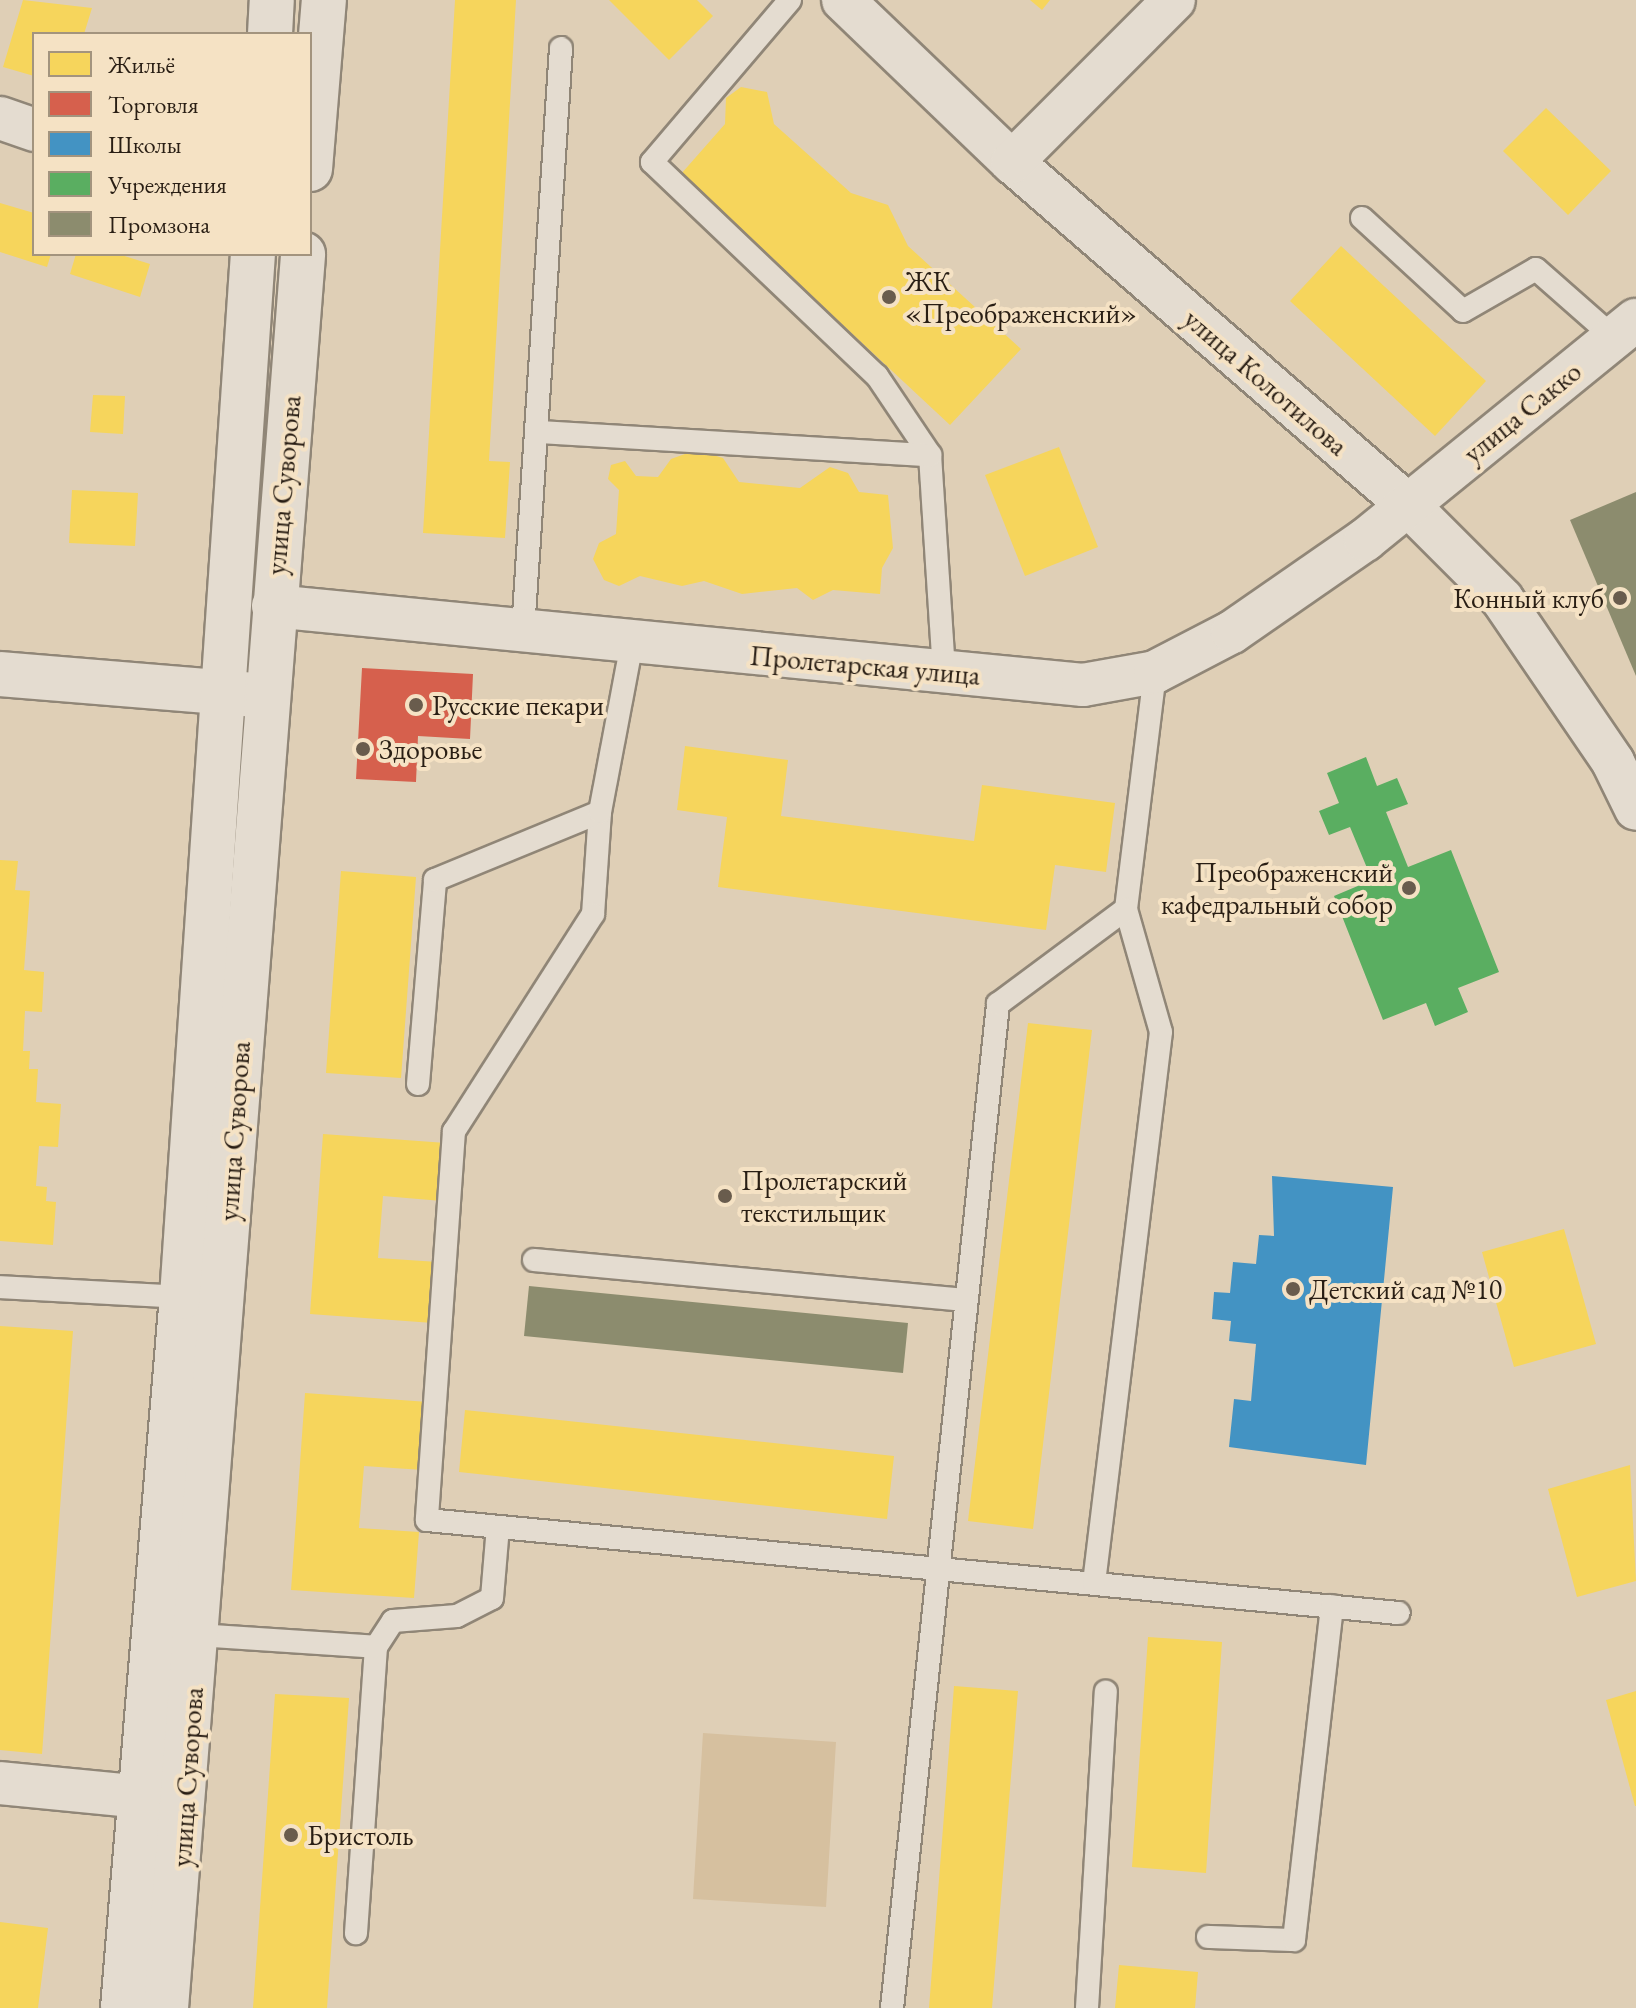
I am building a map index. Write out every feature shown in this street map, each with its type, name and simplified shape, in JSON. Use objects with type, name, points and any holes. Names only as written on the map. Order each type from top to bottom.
[{"type":"main road","points":[[270,32],[272,0]]},
{"type":"main road","points":[[312,145],[324,0]]},
{"type":"main road","name":"улица Суворова","points":[[123,2008],[182,1297],[253,256]]},
{"type":"main road","name":"улица Суворова","points":[[166,2008],[197,1635],[266,695],[303,256]]},
{"type":"main road","points":[[0,674],[266,695]]},
{"type":"street","name":"улица Колотилова","points":[[843,0],[1012,162],[1409,506],[1502,599],[1624,757],[1636,809]]},
{"type":"street","points":[[1012,162],[1174,0]]},
{"type":"street","points":[[0,118],[32,129]]},
{"type":"street","name":"улица Сакко","points":[[1409,506],[1624,329]]},
{"type":"street","name":"Пролетарская улица","points":[[273,606],[944,674],[1083,685],[1155,672],[1232,632],[1409,506]]},
{"type":"street","points":[[0,1783],[142,1797]]},
{"type":"lane","points":[[790,0],[652,162],[877,376],[930,455],[944,674]]},
{"type":"lane","points":[[523,631],[561,48]]},
{"type":"lane","points":[[1362,218],[1463,311],[1536,269],[1624,329]]},
{"type":"lane","points":[[538,432],[930,455]]},
{"type":"lane","points":[[632,642],[600,812],[593,914],[454,1131],[427,1520],[1399,1613]]},
{"type":"lane","points":[[1094,1583],[1161,1032],[1126,909],[1155,672]]},
{"type":"lane","points":[[418,1084],[435,880],[600,812]]},
{"type":"lane","points":[[892,2008],[934,1568],[998,1004],[1126,909]]},
{"type":"lane","points":[[534,1260],[965,1300]]},
{"type":"lane","points":[[0,1287],[182,1297]]},
{"type":"lane","points":[[356,1933],[376,1647],[393,1621],[457,1616],[492,1598],[498,1527]]},
{"type":"lane","points":[[1208,1937],[1294,1940],[1332,1606]]},
{"type":"lane","points":[[197,1635],[376,1647]]},
{"type":"lane","points":[[1087,2008],[1106,1692]]},
{"type":"shaded area","points":[[703,1733],[836,1742],[826,1907],[693,1899]]},
{"type":"building: Жильё","points":[[23,0],[92,8],[85,32],[32,32],[32,75],[3,67]]},
{"type":"building: Жильё","points":[[455,0],[516,0],[489,461],[510,462],[505,538],[423,533]]},
{"type":"building: Жильё","points":[[609,0],[697,0],[713,16],[669,60]]},
{"type":"building: Жильё","points":[[1030,0],[1050,0],[1042,10]]},
{"type":"building: Жильё","name":"ЖК «Преображенский»","points":[[741,87],[767,92],[774,124],[851,193],[888,205],[908,246],[1021,349],[950,425],[681,174],[725,124],[726,98]]},
{"type":"building: Жильё","points":[[1546,108],[1611,171],[1568,215],[1503,151]]},
{"type":"building: Жильё","points":[[0,203],[32,212],[32,256],[50,256],[47,267],[0,252]]},
{"type":"building: Жильё","points":[[1341,246],[1486,381],[1435,436],[1290,301]]},
{"type":"building: Жильё","points":[[75,256],[124,256],[150,264],[140,297],[70,274]]},
{"type":"building: Жильё","points":[[93,395],[125,396],[123,434],[90,432]]},
{"type":"building: Жильё","points":[[1059,447],[1098,547],[1025,576],[985,475]]},
{"type":"building: Жильё","points":[[696,450],[723,458],[739,482],[800,488],[830,467],[848,473],[859,492],[888,495],[893,548],[882,568],[880,594],[833,590],[813,600],[797,588],[742,594],[704,581],[682,586],[640,576],[619,586],[604,580],[593,559],[599,543],[616,534],[619,490],[608,479],[611,465],[625,461],[636,476],[658,477],[671,459]]},
{"type":"building: Жильё","points":[[72,490],[138,493],[135,546],[69,543]]},
{"type":"building: Жильё","points":[[685,746],[788,760],[781,816],[974,841],[982,785],[1115,803],[1106,872],[1055,865],[1046,930],[718,887],[727,817],[677,810]]},
{"type":"building: Жильё","points":[[0,860],[18,861],[15,890],[30,891],[24,970],[44,972],[42,1012],[25,1011],[23,1051],[30,1051],[29,1069],[38,1069],[36,1102],[61,1104],[58,1147],[39,1146],[36,1186],[47,1187],[46,1201],[56,1202],[53,1245],[0,1241]]},
{"type":"building: Жильё","points":[[341,871],[416,877],[401,1078],[326,1073]]},
{"type":"building: Жильё","points":[[1028,1023],[1092,1030],[1033,1529],[968,1521]]},
{"type":"building: Жильё","points":[[323,1134],[446,1143],[442,1201],[383,1196],[378,1258],[438,1262],[433,1323],[310,1314]]},
{"type":"building: Жильё","points":[[1564,1229],[1596,1344],[1514,1367],[1482,1252]]},
{"type":"building: Жильё","points":[[0,1326],[73,1331],[42,1754],[0,1750]]},
{"type":"building: Жильё","points":[[305,1393],[428,1402],[423,1470],[364,1466],[359,1528],[419,1532],[414,1598],[291,1590]]},
{"type":"building: Жильё","points":[[465,1410],[894,1456],[887,1519],[459,1472]]},
{"type":"building: Жильё","points":[[1630,1465],[1636,1581],[1577,1597],[1548,1489]]},
{"type":"building: Жильё","points":[[1148,1637],[1222,1642],[1206,1873],[1132,1867]]},
{"type":"building: Жильё","points":[[954,1686],[1018,1691],[992,2008],[929,2008]]},
{"type":"building: Жильё","points":[[1636,1691],[1636,1806],[1635,1806],[1606,1700]]},
{"type":"building: Жильё","points":[[275,1694],[349,1698],[327,2008],[253,2008]]},
{"type":"building: Жильё","points":[[0,1922],[48,1928],[38,2008],[0,2008]]},
{"type":"building: Жильё","points":[[1119,1965],[1198,1972],[1195,2008],[1115,2008]]},
{"type":"building: Торговля","name":"Русские пекари","points":[[362,668],[473,674],[470,739],[418,736],[416,782],[356,779]]},
{"type":"building: Школы","points":[[1272,1176],[1393,1187],[1366,1465],[1229,1447],[1234,1399],[1251,1401],[1256,1344],[1229,1341],[1231,1321],[1212,1319],[1214,1292],[1230,1293],[1233,1262],[1256,1264],[1259,1235],[1274,1236]]},
{"type":"building: Учреждения","name":"Преображенский кафедральный собор","points":[[1366,757],[1377,786],[1397,778],[1408,804],[1386,812],[1408,867],[1451,850],[1499,972],[1458,988],[1468,1012],[1435,1026],[1426,1003],[1383,1020],[1334,896],[1372,880],[1350,827],[1329,835],[1319,811],[1339,803],[1327,773]]},
{"type":"building: Промзона","name":"Конный клуб","points":[[1636,492],[1636,676],[1570,520]]},
{"type":"building: Промзона","points":[[529,1286],[908,1323],[903,1373],[524,1336]]},
{"type":"place","name":"ЖК «Преображенский»","points":[[889,297]]},
{"type":"place","name":"Конный клуб","points":[[1620,598]]},
{"type":"place","name":"Русские пекари","points":[[416,705]]},
{"type":"place","name":"Здоровье","points":[[363,749]]},
{"type":"place","name":"Преображенский кафедральный собор","points":[[1409,888]]},
{"type":"place","name":"Пролетарский текстильщик","points":[[725,1196]]},
{"type":"place","name":"Детский сад №10","points":[[1293,1289]]},
{"type":"place","name":"Бристоль","points":[[291,1835]]}]
